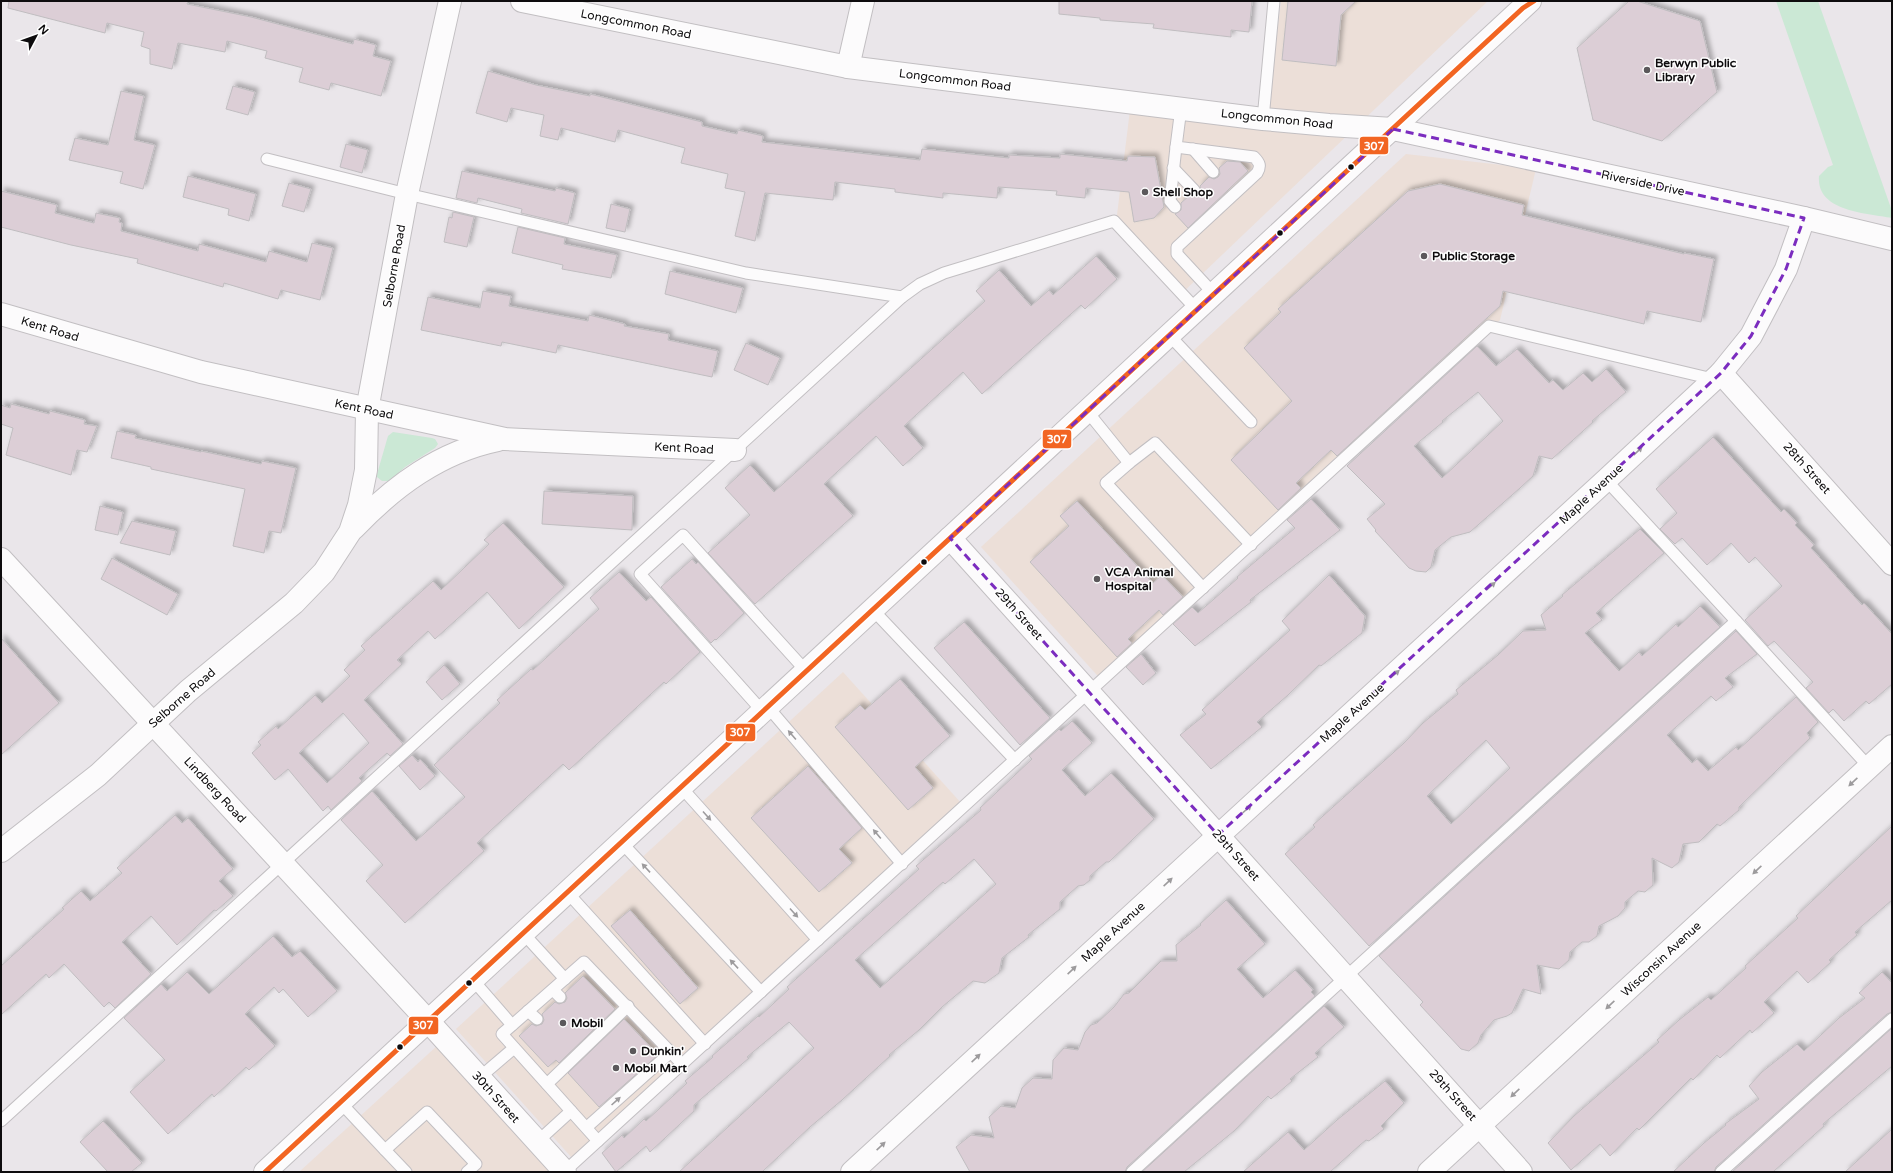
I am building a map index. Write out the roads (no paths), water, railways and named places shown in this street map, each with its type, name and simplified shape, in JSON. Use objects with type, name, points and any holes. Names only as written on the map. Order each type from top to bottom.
[{"type":"street","name":"Selborne Road","points":[[350,532],[359,505],[366,470],[368,410],[407,194],[450,1]]},
{"type":"street","name":"Longcommon Road","points":[[522,1],[848,67],[1263,118],[1329,125],[1393,129]]},
{"type":"street","points":[[848,67],[863,1]]},
{"type":"street","points":[[265,1172],[1087,411],[1170,336],[1526,3]]},
{"type":"street","name":"Riverside Drive","points":[[1393,129],[1804,218],[1892,239]]},
{"type":"street","name":"Maple Avenue","points":[[852,1172],[1606,480],[1717,376],[1751,336],[1786,269],[1804,218]]},
{"type":"street","name":"Kent Road","points":[[1,314],[201,372],[505,439],[735,450]]},
{"type":"street","name":"28th Street","points":[[1717,376],[1892,564]]},
{"type":"street","name":"Selborne Road","points":[[1,851],[98,775],[188,691],[294,603],[324,572],[350,532],[386,496],[431,464],[477,445],[505,439]]},
{"type":"street","name":"29th Street","points":[[950,538],[1347,977],[1521,1172]]},
{"type":"street","name":"Lindberg Road","points":[[1,559],[428,1020]]},
{"type":"street","name":"Wisconsin Avenue","points":[[1429,1172],[1892,746]]},
{"type":"street","name":"30th Street","points":[[428,1020],[564,1172]]},
{"type":"lane","points":[[1263,118],[1274,1]]},
{"type":"lane","points":[[1175,207],[1170,201],[1181,108]]},
{"type":"lane","points":[[1176,147],[1254,157],[1259,162],[1260,168],[1257,173],[1232,192],[1177,246],[1177,254],[1214,294]]},
{"type":"lane","points":[[1193,149],[1213,172]]},
{"type":"lane","points":[[267,159],[407,194],[746,273],[902,297]]},
{"type":"lane","points":[[1173,168],[1194,190]]},
{"type":"lane","points":[[1,1121],[902,297],[920,284],[944,273],[1114,221],[1197,310]]},
{"type":"lane","points":[[564,1172],[1489,326],[1717,376]]},
{"type":"lane","points":[[1170,336],[1251,422]]},
{"type":"lane","points":[[1087,411],[1129,463]]},
{"type":"lane","points":[[1203,588],[1106,483],[1155,443],[1251,544]]},
{"type":"lane","points":[[1606,480],[1869,767]]},
{"type":"lane","points":[[806,671],[683,535],[640,574],[765,709],[902,864]]},
{"type":"lane","points":[[873,610],[1015,760]]},
{"type":"lane","points":[[1132,1172],[1736,621]]},
{"type":"lane","points":[[681,787],[818,940]]},
{"type":"lane","points":[[621,842],[761,992]]},
{"type":"lane","points":[[568,892],[704,1044]]},
{"type":"lane","points":[[523,934],[565,978]]},
{"type":"lane","points":[[598,1141],[502,1034],[528,1011],[557,993],[565,978],[584,962],[628,1006],[682,1064]]},
{"type":"lane","points":[[473,980],[512,1025]]},
{"type":"lane","points":[[547,1084],[570,1054],[594,1031],[628,1006]]},
{"type":"lane","points":[[528,1011],[537,1019]]},
{"type":"lane","points":[[1722,1172],[1892,1019]]},
{"type":"lane","points":[[479,1078],[514,1048]]},
{"type":"lane","points":[[587,1128],[671,1052]]},
{"type":"lane","points":[[340,1102],[406,1172]]},
{"type":"lane","points":[[537,1142],[571,1111]]},
{"type":"lane","points":[[385,1150],[427,1112],[476,1164],[467,1172]]},
{"type":"place","name":"Berwyn Public Library","points":[[1647,70]]},
{"type":"place","name":"Shell Shop","points":[[1145,192]]},
{"type":"place","name":"Public Storage","points":[[1424,256]]},
{"type":"place","name":"VCA Animal Hospital","points":[[1097,579]]},
{"type":"place","name":"Mobil","points":[[563,1023]]},
{"type":"place","name":"Dunkin'","points":[[633,1051]]},
{"type":"place","name":"Mobil Mart","points":[[616,1068]]}]
